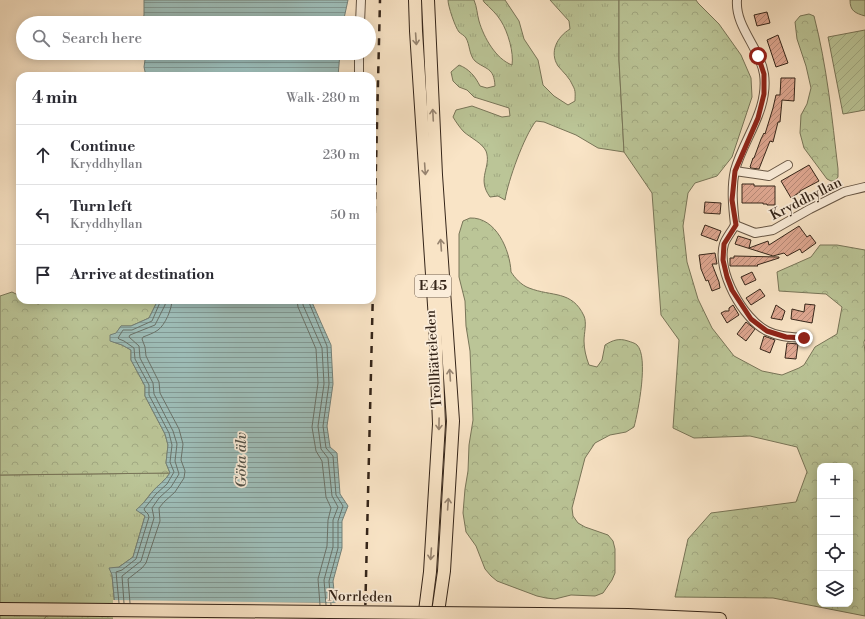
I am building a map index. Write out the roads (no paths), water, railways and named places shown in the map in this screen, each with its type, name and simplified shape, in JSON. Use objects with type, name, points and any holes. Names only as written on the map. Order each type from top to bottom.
[{"type":"highway","name":"Trollhätteleden","points":[[415,0],[440,424],[430,572],[424,619]]},
{"type":"highway","name":"Trollhätteleden","points":[[428,0],[436,167],[453,421],[444,571],[437,619]]},
{"type":"highway","name":"Norrleden","points":[[0,609],[628,615],[720,619]]},
{"type":"street","points":[[360,16],[361,0]]},
{"type":"street","points":[[737,0],[739,17],[758,56],[764,74],[764,94],[758,118],[735,171],[732,200],[736,225],[724,244],[723,260],[732,290],[751,319],[767,331],[786,337],[804,338]]},
{"type":"street","points":[[359,60],[359,72]]},
{"type":"street","points":[[735,171],[769,176],[788,165]]},
{"type":"street","name":"Kryddhyllan","points":[[736,225],[756,233],[774,230],[810,209],[844,192],[865,187]]},
{"type":"water","points":[[144,0],[348,0],[345,16],[144,15]]},
{"type":"water","points":[[145,60],[339,60],[338,72],[145,72]]},
{"type":"water","name":"Göta älv","points":[[156,304],[313,304],[331,345],[333,384],[327,426],[330,447],[337,453],[340,494],[348,506],[342,521],[342,548],[333,581],[337,619],[115,607],[112,575],[109,568],[119,567],[133,557],[145,516],[136,510],[170,473],[166,463],[168,445],[165,434],[145,396],[145,386],[131,360],[131,350],[110,341],[110,335],[116,333],[121,326],[131,326],[149,318]]},
{"type":"railway","points":[[376,165],[380,0]]},
{"type":"railway","points":[[365,619],[373,304]]}]
